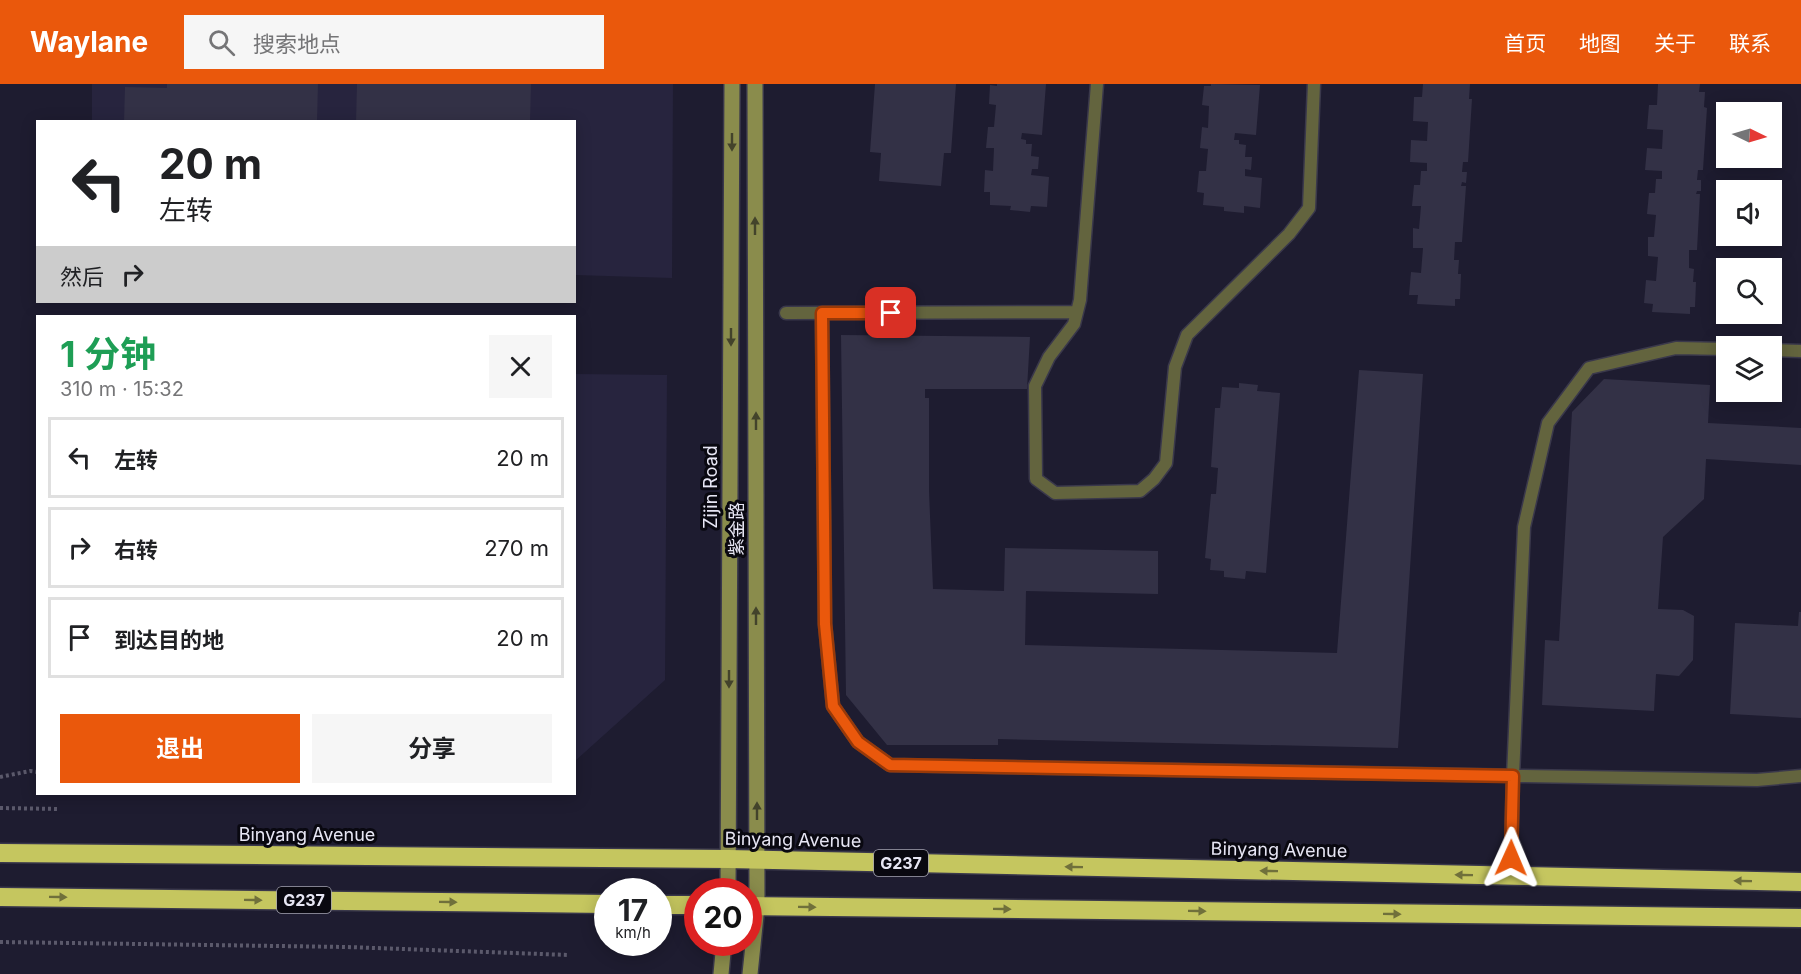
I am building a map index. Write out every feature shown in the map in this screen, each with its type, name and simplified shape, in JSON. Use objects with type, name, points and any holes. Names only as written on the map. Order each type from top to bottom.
[{"type":"highway","name":"Binyang Avenue","points":[[0,853],[728,859],[1801,882]]},
{"type":"highway","name":"G237","points":[[0,897],[594,904]]},
{"type":"highway","points":[[762,906],[1801,918]]},
{"type":"street","name":"Zijin Road","points":[[728,878],[732,84]]},
{"type":"street","name":"紫金路","points":[[755,84],[755,878]]},
{"type":"street","points":[[721,974],[723,956]]},
{"type":"street","name":"紫金路","points":[[750,974],[751,956]]},
{"type":"lane","points":[[1097,84],[1080,300],[1074,324],[1048,357],[1035,386],[1036,479],[1055,493],[1140,491],[1154,479],[1166,463],[1175,367],[1187,335],[1289,234],[1309,208],[1314,84]]},
{"type":"lane","points":[[786,313],[1077,312]]},
{"type":"lane","points":[[822,313],[825,624],[833,706],[858,742],[890,765],[1757,780],[1801,776]]},
{"type":"lane","points":[[1511,858],[1524,527],[1548,423],[1589,368],[1676,348],[1716,349]]},
{"type":"lane","points":[[1782,351],[1801,351]]},
{"type":"path","points":[[0,777],[36,772]]},
{"type":"path","points":[[0,808],[60,809]]},
{"type":"path","points":[[0,942],[347,947],[569,955]]},
{"type":"shaded area","points":[[92,84],[673,84],[672,278],[576,275],[576,120],[92,120]]},
{"type":"shaded area","points":[[576,374],[667,375],[665,680],[576,760]]},
{"type":"building","points":[[167,84],[318,84],[317,120],[124,120],[125,87],[167,88]]},
{"type":"building","points":[[357,84],[531,84],[530,120],[356,120]]},
{"type":"building","points":[[875,84],[956,84],[951,153],[944,153],[941,186],[879,181],[881,153],[870,152]]},
{"type":"building","points":[[997,84],[1046,84],[1042,135],[1022,133],[1021,139],[1026,140],[1026,144],[1032,144],[1031,156],[1039,157],[1038,169],[1032,169],[1031,175],[1049,177],[1047,207],[1031,206],[1030,212],[1010,210],[1011,206],[990,205],[990,192],[984,192],[985,170],[993,171],[994,148],[986,148],[988,127],[994,127],[996,105],[989,104],[990,85],[997,86]]},
{"type":"building","points":[[1211,84],[1260,85],[1256,135],[1235,133],[1234,140],[1239,140],[1239,144],[1246,145],[1245,157],[1252,157],[1251,170],[1245,169],[1245,176],[1262,178],[1260,208],[1244,206],[1244,213],[1224,211],[1224,207],[1203,205],[1204,193],[1197,192],[1199,171],[1206,171],[1208,149],[1200,148],[1202,127],[1208,128],[1209,106],[1202,105],[1204,86],[1211,86]]},
{"type":"building","points":[[1423,84],[1470,84],[1469,99],[1472,99],[1468,162],[1463,162],[1462,172],[1467,172],[1466,183],[1462,182],[1461,186],[1466,186],[1462,242],[1455,242],[1454,260],[1459,260],[1460,299],[1455,299],[1455,306],[1417,304],[1418,295],[1409,295],[1411,272],[1421,273],[1423,248],[1413,248],[1413,228],[1419,229],[1421,206],[1412,206],[1414,185],[1420,185],[1421,171],[1427,171],[1427,163],[1410,162],[1411,140],[1427,141],[1428,122],[1413,121],[1414,97],[1422,97]]},
{"type":"building","points":[[1658,84],[1700,84],[1699,92],[1705,92],[1704,107],[1707,108],[1703,170],[1698,170],[1697,180],[1701,180],[1701,191],[1697,191],[1696,194],[1700,194],[1697,250],[1689,250],[1689,268],[1694,269],[1693,282],[1696,282],[1695,307],[1690,307],[1690,314],[1652,312],[1653,304],[1644,303],[1646,280],[1656,281],[1658,257],[1648,256],[1648,237],[1654,237],[1656,215],[1647,214],[1649,193],[1655,193],[1656,179],[1662,179],[1662,171],[1645,170],[1647,148],[1662,149],[1663,130],[1647,129],[1649,105],[1657,105]]},
{"type":"building","points":[[841,335],[1030,337],[1027,389],[925,389],[925,398],[929,398],[929,491],[933,589],[1004,591],[1005,548],[1158,551],[1158,594],[1026,591],[1025,645],[1337,653],[1359,370],[1423,374],[1398,748],[998,739],[998,745],[887,745],[846,695]]},
{"type":"building","points":[[1604,379],[1710,385],[1708,423],[1801,428],[1801,465],[1706,459],[1704,499],[1663,537],[1658,609],[1683,610],[1694,616],[1693,660],[1679,676],[1656,674],[1654,711],[1542,705],[1545,640],[1559,641],[1572,412]]},
{"type":"building","points":[[1239,383],[1258,385],[1257,391],[1280,393],[1266,573],[1246,571],[1245,579],[1224,577],[1224,571],[1210,570],[1211,559],[1205,558],[1211,494],[1216,494],[1218,468],[1211,467],[1215,408],[1220,408],[1222,387],[1239,388]]},
{"type":"building","points":[[1799,612],[1801,612],[1801,718],[1730,714],[1735,623],[1798,626]]},
{"type":"route","points":[[891,313],[822,313],[825,624],[833,706],[858,742],[890,765],[1513,776],[1511,858]]}]
